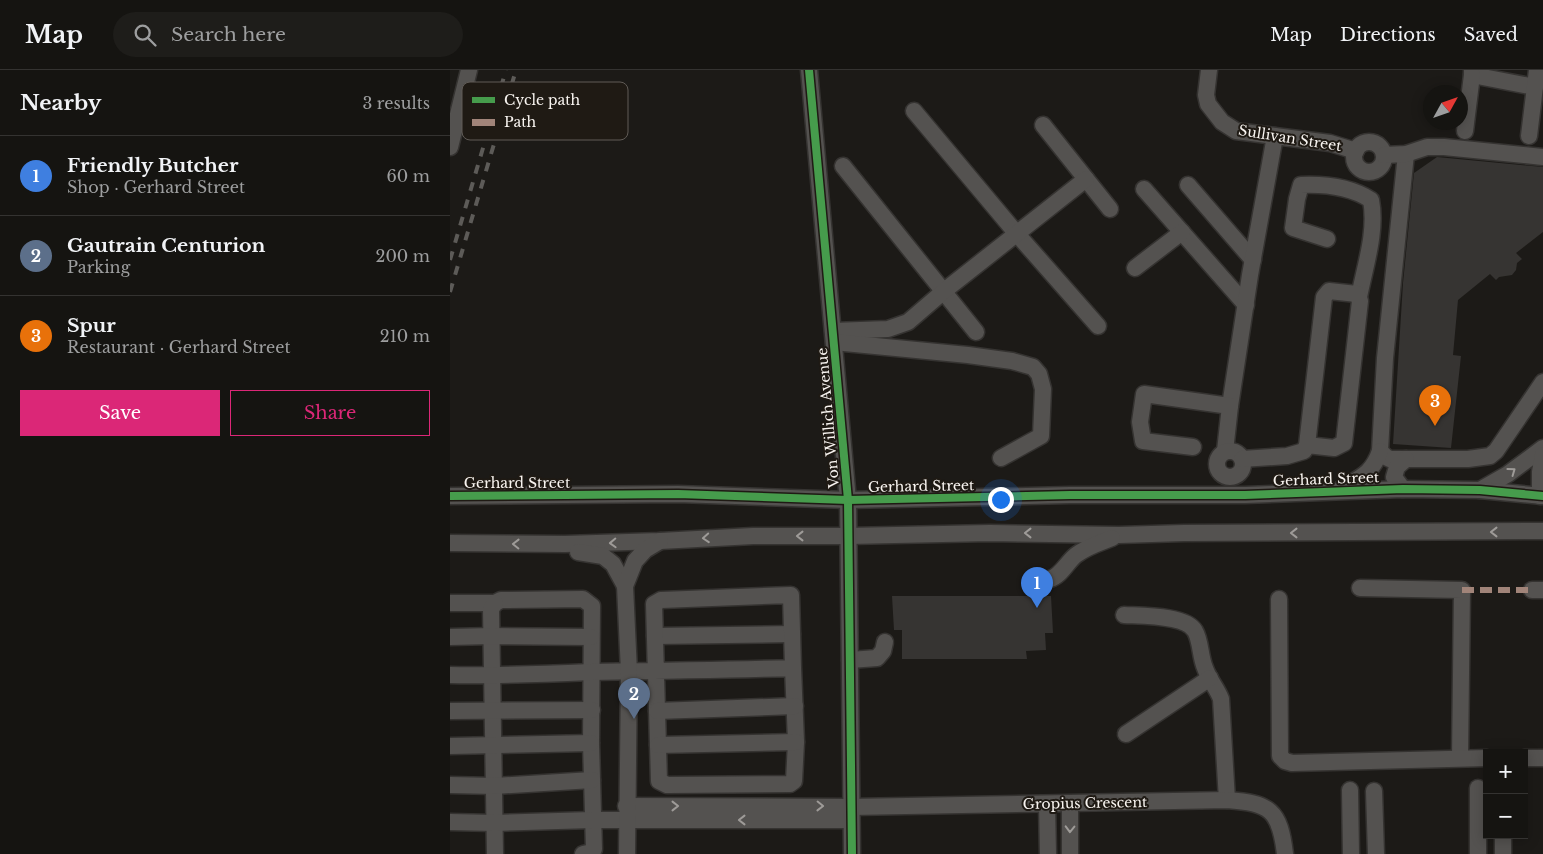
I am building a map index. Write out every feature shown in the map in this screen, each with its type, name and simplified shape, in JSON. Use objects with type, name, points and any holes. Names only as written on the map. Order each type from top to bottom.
[{"type":"street","name":"Von Willich Avenue","points":[[809,70],[848,500],[852,854]]},
{"type":"street","name":"Sullivan Street","points":[[1209,70],[1206,95],[1208,104],[1222,122],[1236,131],[1330,143],[1356,150]]},
{"type":"street","points":[[1528,136],[1537,70]]},
{"type":"street","points":[[1464,131],[1472,73],[1535,87]]},
{"type":"street","points":[[450,147],[462,98]]},
{"type":"street","points":[[914,111],[1017,234],[1098,326]]},
{"type":"street","points":[[1043,125],[1110,209]]},
{"type":"street","points":[[1225,451],[1230,406],[1253,260],[1275,136]]},
{"type":"street","points":[[1372,143],[1380,147],[1384,155],[1381,167],[1376,170],[1367,172],[1359,168],[1356,162],[1356,150],[1363,144],[1372,143]]},
{"type":"street","points":[[1384,155],[1406,154],[1427,147],[1444,146],[1543,157]]},
{"type":"street","points":[[1337,491],[1367,474],[1376,462],[1380,451],[1385,358],[1406,154]]},
{"type":"street","points":[[843,166],[976,332]]},
{"type":"street","points":[[833,336],[902,326],[1086,179]]},
{"type":"street","points":[[1307,445],[1334,448],[1344,443],[1359,297],[1372,232],[1373,214],[1371,200],[1360,192],[1320,184],[1302,185],[1297,199],[1293,228],[1328,239]]},
{"type":"street","points":[[1188,185],[1253,260]]},
{"type":"street","points":[[1144,189],[1246,305]]},
{"type":"street","points":[[1135,268],[1182,232]]},
{"type":"street","points":[[1242,459],[1294,456],[1304,451],[1307,445],[1324,297],[1329,291],[1335,290],[1356,294],[1359,297]]},
{"type":"street","points":[[833,336],[1012,361],[1033,367],[1039,374],[1044,389],[1041,436],[1001,458]]},
{"type":"street","points":[[1380,451],[1390,459],[1468,460],[1492,455],[1543,382]]},
{"type":"street","points":[[1193,447],[1143,441],[1140,422],[1144,394],[1230,406]]},
{"type":"street","points":[[1480,490],[1508,474],[1543,448]]},
{"type":"street","points":[[1190,496],[1227,474],[1240,472],[1243,467],[1242,459],[1233,450],[1225,451],[1219,455],[1216,465],[1227,474],[1246,495]]},
{"type":"street","points":[[1541,496],[1540,472],[1543,455]]},
{"type":"street","points":[[1403,489],[1394,477],[1397,467],[1406,459]]},
{"type":"street","name":"Gerhard Street","points":[[450,496],[678,494],[848,500],[1070,495],[1246,495],[1403,489],[1480,490],[1541,496]]},
{"type":"street","points":[[450,543],[565,544],[752,536],[990,533],[1118,535],[1543,531]]},
{"type":"street","points":[[1050,579],[1056,577],[1069,561],[1086,548],[1118,535]]},
{"type":"street","points":[[627,854],[628,672],[625,586],[635,561],[644,550],[660,541]]},
{"type":"street","points":[[565,544],[581,553],[603,556],[613,564],[625,586]]},
{"type":"street","points":[[1360,588],[1462,590],[1460,758]]},
{"type":"street","points":[[789,594],[792,597],[796,742],[794,781],[790,784],[662,784],[659,781],[655,636],[654,604],[661,600],[789,594]]},
{"type":"street","points":[[450,603],[583,599],[592,606],[591,743],[594,849],[592,852],[583,854]]},
{"type":"street","points":[[1279,599],[1280,756],[1282,759],[1292,763],[1483,758]]},
{"type":"street","points":[[495,603],[492,610],[495,854]]},
{"type":"street","points":[[1124,615],[1180,620],[1190,625],[1196,631],[1205,668],[1222,699],[1227,800]]},
{"type":"street","points":[[655,636],[792,634]]},
{"type":"street","points":[[450,637],[591,637]]},
{"type":"street","points":[[850,660],[877,658],[883,651],[885,642]]},
{"type":"street","points":[[450,675],[494,676],[793,668]]},
{"type":"street","points":[[1126,734],[1210,678]]},
{"type":"street","points":[[657,711],[795,706]]},
{"type":"street","points":[[450,711],[592,710]]},
{"type":"street","points":[[658,745],[796,742]]},
{"type":"street","points":[[450,746],[591,743]]},
{"type":"street","points":[[1528,758],[1543,758]]},
{"type":"street","points":[[450,785],[495,786],[592,780]]},
{"type":"street","points":[[1478,788],[1478,854]]},
{"type":"street","points":[[1350,790],[1351,854]]},
{"type":"street","points":[[1374,791],[1376,854]]},
{"type":"street","name":"Gropius Crescent","points":[[450,822],[495,823],[592,820],[626,813],[851,814],[1047,804],[1227,800],[1255,803],[1264,806],[1272,812],[1278,820],[1283,834],[1285,854]]},
{"type":"street","points":[[1047,804],[1048,854]]},
{"type":"street","points":[[1070,804],[1070,854]]},
{"type":"street","points":[[1503,839],[1503,854]]},
{"type":"building","points":[[1437,157],[1543,167],[1543,232],[1516,253],[1522,259],[1517,263],[1516,270],[1512,275],[1499,277],[1496,280],[1490,274],[1458,300],[1453,355],[1461,356],[1451,448],[1393,444],[1403,283],[1414,173]]},
{"type":"building","points":[[892,596],[1051,596],[1053,633],[1045,633],[1046,650],[1026,651],[1027,659],[902,659],[902,630],[894,630]]},
{"type":"railway","points":[[502,82],[506,70]]},
{"type":"railway","points":[[512,82],[516,70]]},
{"type":"railway","points":[[450,260],[485,140]]},
{"type":"railway","points":[[450,292],[495,140]]},
{"type":"marked path","points":[[1462,590],[1532,590]]},
{"type":"cycle path","points":[[809,70],[848,500],[852,854]]},
{"type":"cycle path","points":[[450,496],[678,494],[848,500],[1070,495],[1245,495],[1403,489],[1480,490],[1543,496]]},
{"type":"place","name":"Spur","points":[[1435,426]]},
{"type":"place","name":"Friendly Butcher","points":[[1037,608]]},
{"type":"place","name":"Gautrain Centurion","points":[[634,719]]}]
